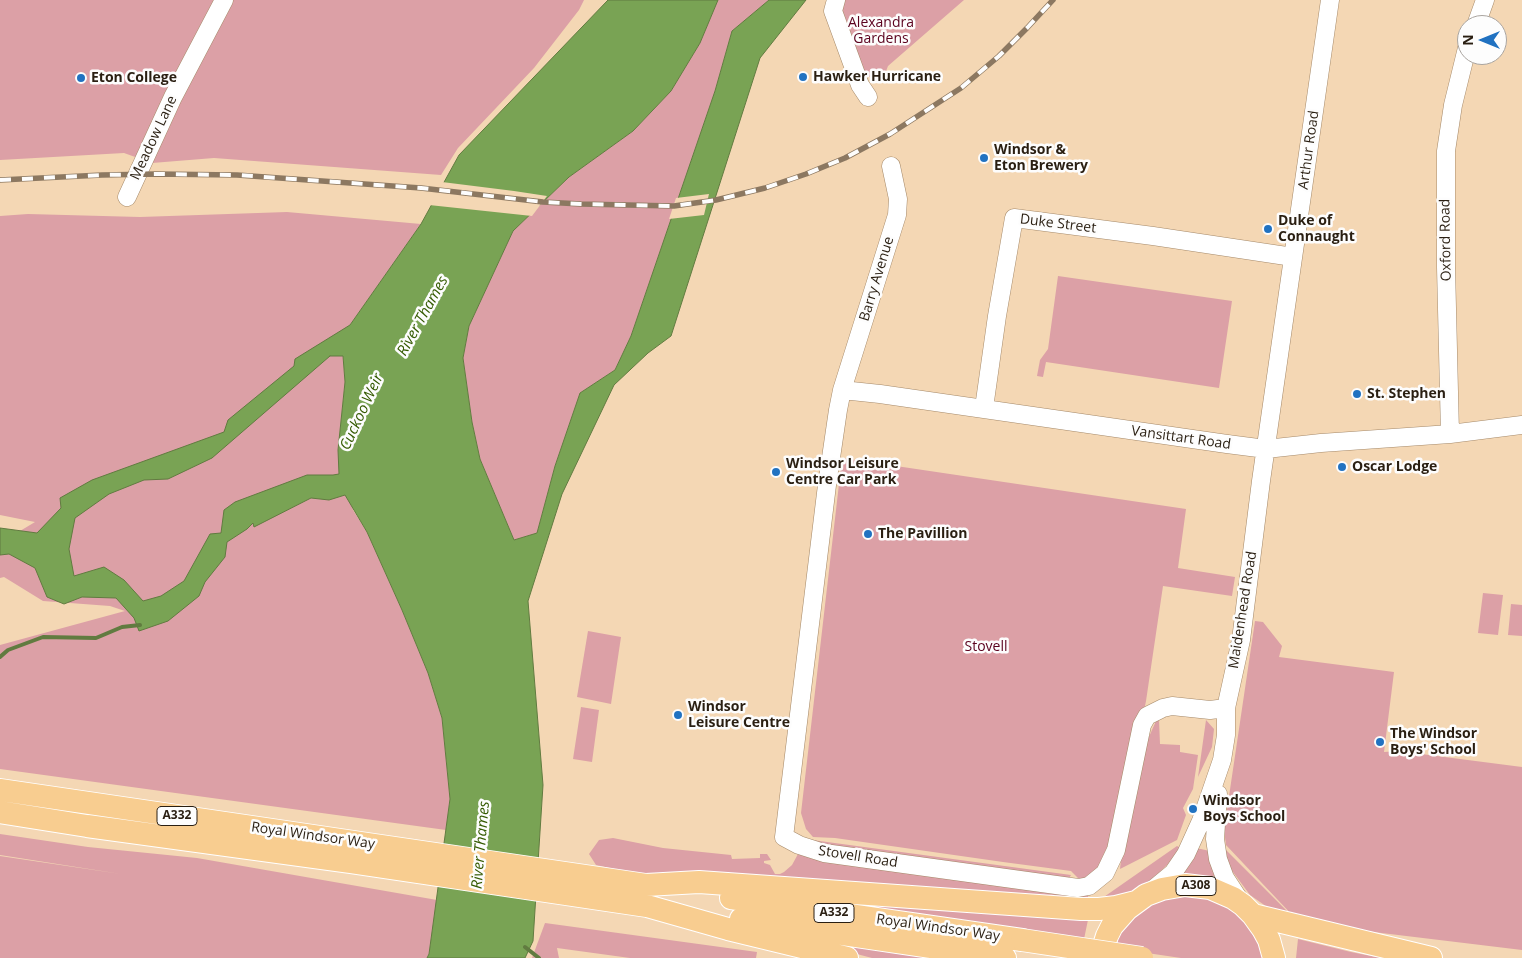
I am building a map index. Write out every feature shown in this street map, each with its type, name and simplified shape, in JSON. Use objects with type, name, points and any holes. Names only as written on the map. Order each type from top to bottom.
[{"type":"main road","name":"Royal Windsor Way","points":[[0,790],[352,852],[636,894],[1005,958]]},
{"type":"main road","name":"Royal Windsor Way","points":[[0,812],[87,826],[352,852]]},
{"type":"main road","points":[[636,894],[699,882],[1081,909],[1108,908],[1141,898]]},
{"type":"main road","name":"A308","points":[[1100,958],[1102,947],[1112,926],[1120,916],[1141,898],[1174,886],[1196,886],[1221,892],[1248,910],[1269,940],[1274,958]]},
{"type":"main road","points":[[636,894],[728,930],[847,958]]},
{"type":"main road","name":"Royal Windsor Way","points":[[636,894],[1022,940],[1142,958]]},
{"type":"main road","points":[[1248,910],[1431,958]]},
{"type":"street","name":"Meadow Lane","points":[[127,197],[174,96],[224,0]]},
{"type":"street","points":[[836,0],[833,11],[860,85],[868,98]]},
{"type":"street","name":"Arthur Road","points":[[1266,449],[1330,0]]},
{"type":"street","points":[[1480,15],[1485,0]]},
{"type":"street","name":"Oxford Road","points":[[1450,434],[1446,267],[1446,151],[1453,105],[1463,65]]},
{"type":"street","name":"Barry Avenue","points":[[842,390],[897,215],[898,199],[891,166]]},
{"type":"street","name":"Duke Street","points":[[984,408],[997,316],[1014,218],[1293,257]]},
{"type":"street","name":"Vansittart Road","points":[[842,390],[984,408],[1266,449],[1321,443],[1450,434],[1522,425]]},
{"type":"street","name":"Stovell Road","points":[[842,390],[827,485],[784,837],[799,845],[824,853],[1078,888],[1089,886],[1105,873],[1116,850],[1142,725],[1147,716],[1172,706],[1210,710],[1226,708]]},
{"type":"street","name":"Maidenhead Road","points":[[1248,910],[1225,878],[1216,850],[1215,828],[1219,771],[1226,735],[1226,708],[1242,640],[1266,449]]},
{"type":"street","name":"Maidenhead Road","points":[[1141,898],[1173,873],[1186,854],[1196,834],[1219,771]]},
{"type":"green space","points":[[0,0],[584,0],[579,10],[534,68],[458,148],[441,175],[214,158],[152,163],[124,153],[0,160]]},
{"type":"green space","points":[[718,0],[769,0],[732,31],[715,91],[631,336],[615,370],[580,393],[555,466],[537,533],[514,540],[480,459],[472,422],[463,358],[469,326],[513,231],[569,177],[633,131],[671,91],[700,43]]},
{"type":"green space","name":"Alexandra Gardens","points":[[844,0],[964,0],[888,66],[882,82],[861,73],[842,10]]},
{"type":"green space","points":[[287,212],[421,224],[345,332],[342,346],[345,382],[338,450],[353,510],[367,532],[402,610],[428,673],[442,718],[450,799],[446,830],[0,769],[0,645],[125,611],[110,606],[43,601],[4,577],[0,578],[0,543],[35,522],[0,515],[0,216],[28,214],[140,217]]},
{"type":"green space","points":[[1058,276],[1232,301],[1219,388],[1046,362],[1043,377],[1037,376],[1040,360],[1048,349]]},
{"type":"green space","name":"Stovell","points":[[842,458],[1186,509],[1178,568],[1235,577],[1232,596],[1163,586],[1145,706],[1138,717],[1112,835],[1098,870],[1081,881],[1071,871],[835,838],[813,837],[806,829],[801,813]]},
{"type":"green space","points":[[1483,593],[1503,595],[1498,635],[1478,633]]},
{"type":"green space","points":[[1511,604],[1522,605],[1522,636],[1508,635]]},
{"type":"green space","points":[[1255,621],[1263,622],[1282,646],[1279,657],[1394,672],[1384,752],[1398,751],[1522,767],[1522,950],[1365,931],[1294,917],[1226,845],[1224,830]]},
{"type":"green space","points":[[588,631],[621,637],[611,704],[577,697]]},
{"type":"green space","points":[[581,707],[599,710],[592,762],[573,759]]},
{"type":"green space","points":[[1159,720],[1160,744],[1180,745],[1180,752],[1198,755],[1193,789],[1183,808],[1186,815],[1177,840],[1120,869],[1123,841],[1144,739],[1148,739],[1156,721]]},
{"type":"green space","points":[[1206,720],[1214,729],[1212,747],[1198,777]]},
{"type":"green space","points":[[0,834],[88,847],[197,858],[437,900],[429,954],[427,958],[0,958],[0,856],[121,874],[0,855]]},
{"type":"green space","points":[[613,838],[663,848],[731,855],[732,859],[760,858],[760,854],[767,854],[771,860],[764,861],[764,863],[770,865],[775,874],[784,872],[792,865],[798,854],[1088,894],[1088,902],[633,873],[596,865],[589,854],[599,840]]},
{"type":"green space","points":[[805,839],[1071,875],[1067,882],[816,847]]},
{"type":"green space","points":[[1177,846],[1181,848],[1151,881],[1129,894],[1101,899]]},
{"type":"green space","points":[[1196,848],[1210,851],[1215,874],[1213,878],[1184,874]]},
{"type":"green space","points":[[1224,848],[1290,914],[1270,909],[1250,895],[1227,864]]},
{"type":"green space","points":[[1177,895],[1202,896],[1226,904],[1247,919],[1266,958],[1181,958],[1113,948],[1117,936],[1132,916],[1153,902]]},
{"type":"green space","points":[[779,898],[1089,915],[1083,944]]},
{"type":"green space","points":[[545,923],[757,952],[756,958],[630,958],[557,948],[559,958],[532,958]]},
{"type":"green space","points":[[773,932],[937,958],[872,958]]},
{"type":"green space","points":[[1298,939],[1351,952],[1381,958],[1296,958]]},
{"type":"water","points":[[608,0],[718,0],[700,43],[671,91],[633,131],[569,177],[513,231],[469,326],[463,358],[472,422],[480,459],[514,540],[537,533],[555,466],[580,393],[615,370],[631,336],[715,91],[732,31],[769,0],[806,0],[760,58],[671,336],[648,353],[614,385],[562,494],[528,601],[543,785],[533,941],[525,958],[427,958],[450,799],[442,718],[428,673],[402,610],[367,532],[345,495],[329,500],[311,498],[254,527],[253,523],[227,542],[225,557],[205,582],[199,596],[168,621],[139,631],[134,618],[116,598],[82,597],[64,604],[47,597],[35,568],[9,554],[0,555],[0,528],[37,533],[61,508],[60,498],[92,480],[224,432],[228,420],[294,366],[295,359],[350,325],[421,224],[459,155]],"holes":[[[330,356],[343,356],[345,382],[338,450],[339,474],[307,475],[235,502],[224,510],[221,533],[210,534],[184,581],[161,596],[143,601],[124,580],[104,567],[74,576],[69,549],[75,518],[109,494],[144,480],[168,479],[212,458]]]},
{"type":"pier","points":[[442,182],[547,196],[532,216],[429,205]]},
{"type":"pier","points":[[709,194],[704,215],[669,219],[676,198]]},
{"type":"waterway","points":[[0,657],[8,650],[43,637],[96,638],[122,627],[140,625]]},
{"type":"waterway","points":[[525,947],[539,958]]},
{"type":"railway","points":[[0,180],[102,175],[237,175],[421,188],[543,202],[581,204],[674,206],[716,200],[765,188],[806,174],[845,158],[890,134],[961,88],[999,56],[1053,0]]},
{"type":"place","name":"Hawker Hurricane","points":[[803,77]]},
{"type":"place","name":"Eton College","points":[[81,78]]},
{"type":"place","name":"Windsor & Eton Brewery","points":[[984,158]]},
{"type":"place","name":"Duke of Connaught","points":[[1268,229]]},
{"type":"place","name":"St. Stephen","points":[[1357,394]]},
{"type":"place","name":"Oscar Lodge","points":[[1342,467]]},
{"type":"place","name":"Windsor Leisure Centre Car Park","points":[[776,472]]},
{"type":"place","name":"The Pavillion","points":[[868,534]]},
{"type":"place","name":"Windsor Leisure Centre","points":[[678,715]]},
{"type":"place","name":"The Windsor Boys' School","points":[[1380,742]]},
{"type":"place","name":"Windsor Boys School","points":[[1193,809]]},
{"type":"water label","name":"River Thames","points":[[423,316]]},
{"type":"water label","name":"Cuckoo Weir","points":[[362,412]]},
{"type":"water label","name":"River Thames","points":[[481,845]]}]
